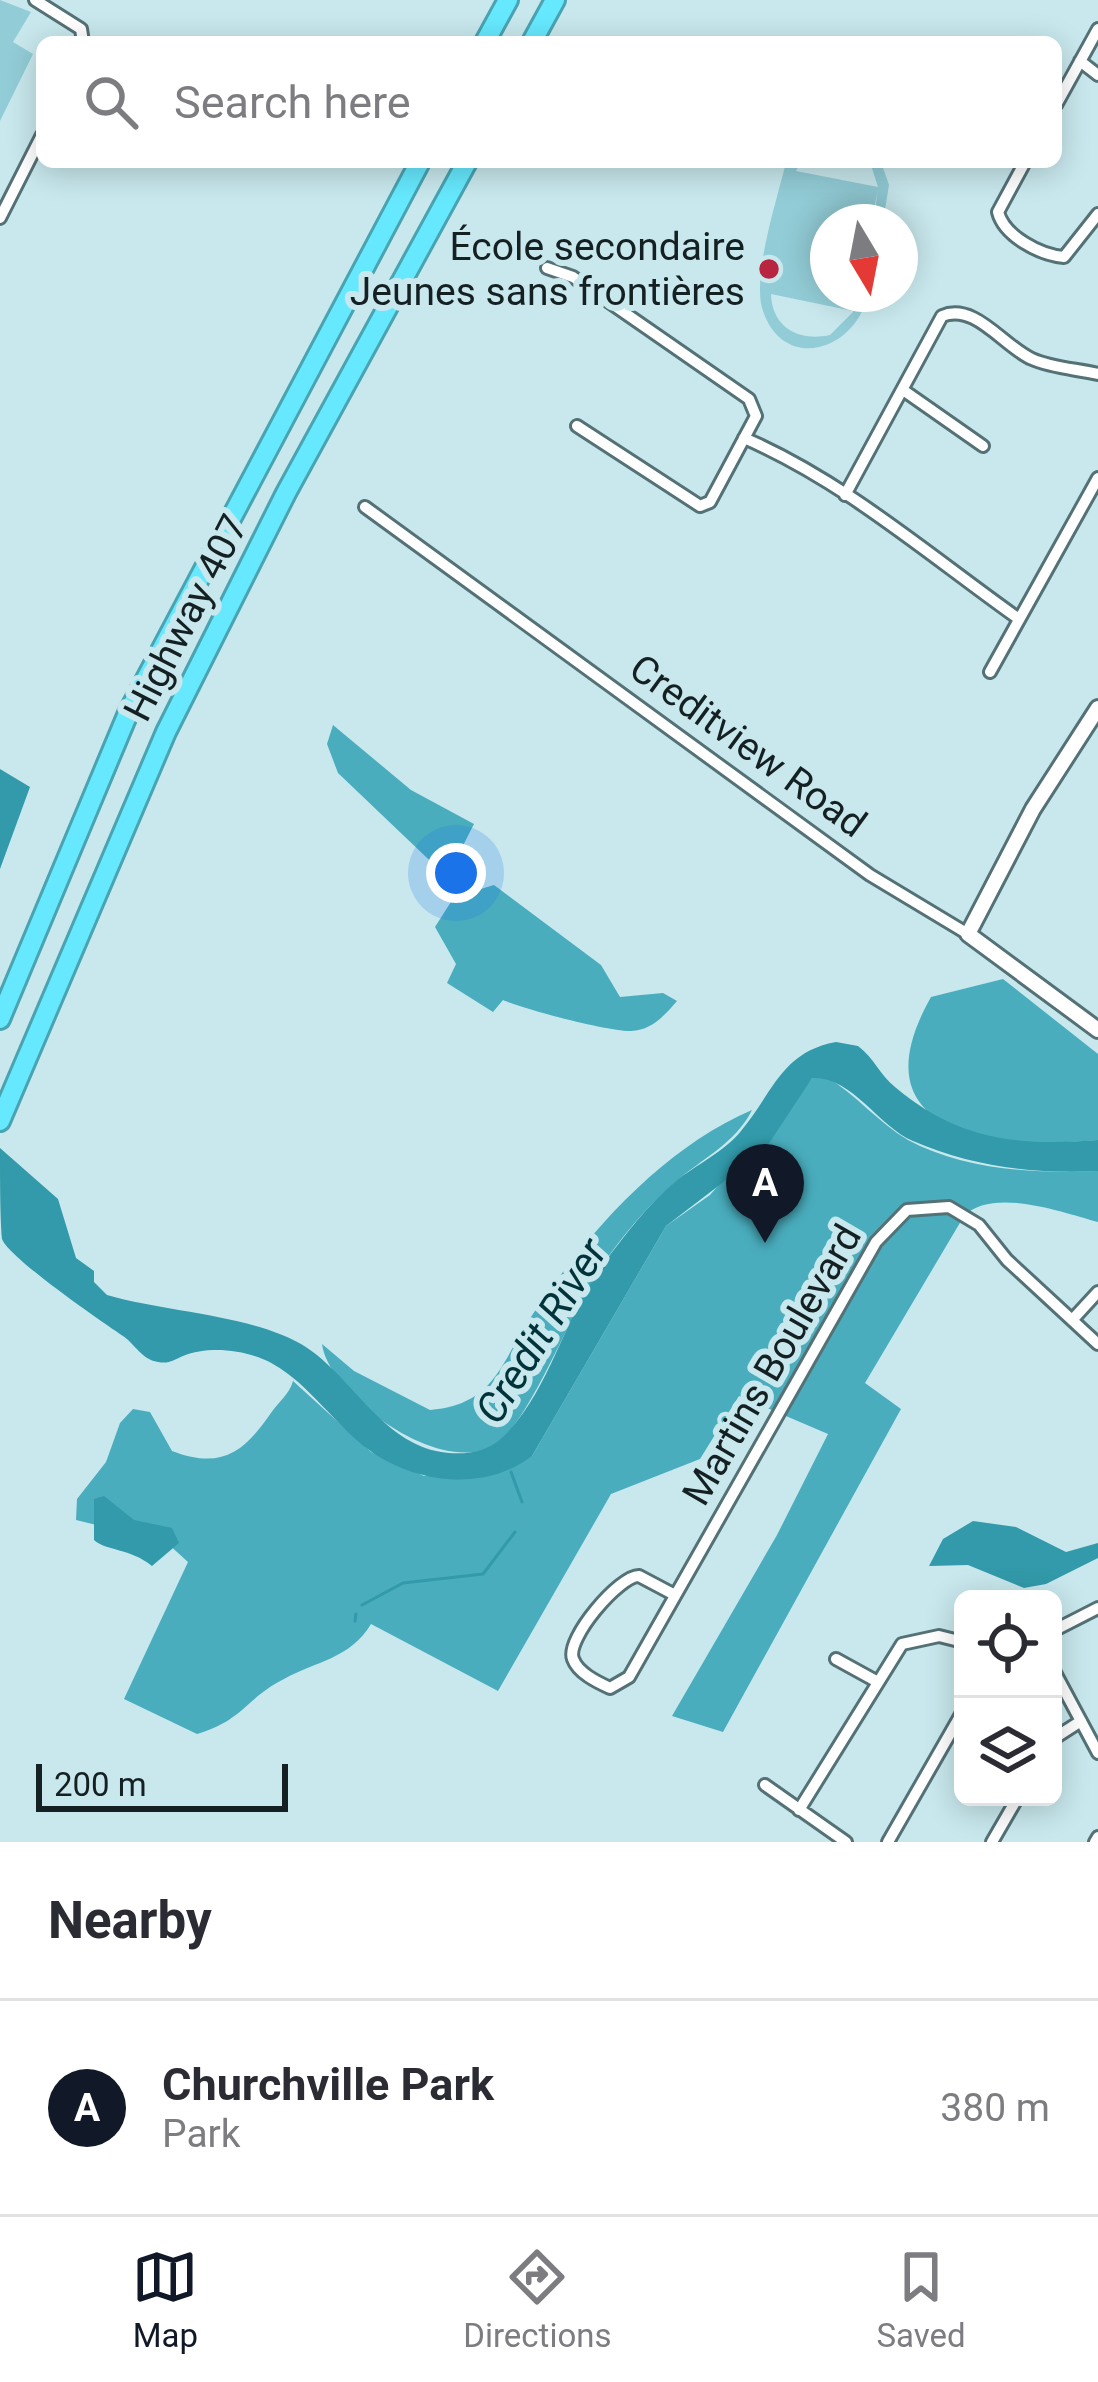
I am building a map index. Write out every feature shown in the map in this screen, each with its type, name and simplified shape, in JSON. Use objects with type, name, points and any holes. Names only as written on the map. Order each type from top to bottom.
[{"type":"highway","points":[[488,36],[508,0]]},
{"type":"highway","points":[[535,36],[555,0]]},
{"type":"highway","name":"Highway 407","points":[[0,1019],[129,711],[417,168]]},
{"type":"highway","name":"Highway 407","points":[[0,1121],[166,732],[286,493],[464,168]]},
{"type":"street","points":[[35,0],[81,29],[82,36]]},
{"type":"street","points":[[1062,94],[1098,28]]},
{"type":"street","points":[[1080,61],[1098,74]]},
{"type":"street","points":[[0,218],[36,147]]},
{"type":"street","points":[[1022,168],[998,212],[1001,223],[1048,256],[1064,257],[1098,214]]},
{"type":"street","points":[[547,268],[573,278],[749,399],[756,416],[710,502],[693,506],[577,426]]},
{"type":"street","points":[[845,495],[942,316],[956,312],[1039,362],[1098,374]]},
{"type":"street","points":[[903,389],[983,446]]},
{"type":"street","points":[[744,438],[784,455],[845,495],[1019,619]]},
{"type":"street","points":[[990,672],[1098,478]]},
{"type":"street","name":"Creditview Road","points":[[365,507],[870,875],[968,934],[1098,1030]]},
{"type":"street","points":[[968,934],[1033,809],[1098,708]]},
{"type":"street","name":"Martins Boulevard","points":[[673,1594],[639,1576],[622,1580],[573,1642],[572,1659],[610,1688],[622,1684],[876,1242],[907,1210],[949,1207],[979,1225],[1007,1260],[1073,1318]]},
{"type":"street","points":[[1098,1292],[1073,1318],[1098,1344]]},
{"type":"street","points":[[1062,1626],[1098,1608]]},
{"type":"street","points":[[800,1810],[902,1644],[939,1636],[954,1640]]},
{"type":"street","points":[[836,1659],[876,1681]]},
{"type":"street","points":[[1062,1686],[1098,1753]]},
{"type":"street","points":[[1062,1733],[1081,1721]]},
{"type":"street","points":[[888,1842],[954,1727]]},
{"type":"street","points":[[765,1785],[846,1842]]},
{"type":"street","points":[[992,1842],[1013,1806]]},
{"type":"shaded area","points":[[0,0],[31,12],[13,42],[33,54],[0,121]]},
{"type":"shaded area","points":[[784,168],[878,187],[872,168],[883,168],[889,185],[886,204],[876,204],[878,190],[875,204],[810,204],[810,302],[771,294],[782,323],[807,336],[830,335],[852,312],[862,312],[835,341],[802,348],[787,343],[773,330],[760,297],[763,259]]},
{"type":"shaded area","points":[[333,725],[411,790],[474,824],[447,877],[338,773],[327,744]]},
{"type":"shaded area","points":[[0,769],[30,787],[0,869]]},
{"type":"shaded area","points":[[494,885],[601,965],[620,997],[663,993],[677,1001],[651,1025],[620,1030],[503,1000],[493,1012],[447,983],[456,964],[435,927],[454,897]]},
{"type":"shaded area","points":[[1003,979],[1098,1054],[1098,1140],[1017,1141],[979,1136],[946,1124],[922,1106],[910,1079],[912,1043],[931,997]]},
{"type":"shaded area","name":"Credit River","points":[[836,1042],[858,1046],[895,1087],[942,1119],[966,1129],[1015,1140],[1098,1140],[1098,1171],[1004,1167],[936,1150],[900,1134],[840,1085],[812,1078],[764,1151],[666,1226],[532,1456],[493,1475],[451,1479],[388,1461],[357,1440],[286,1372],[252,1355],[217,1350],[169,1362],[152,1360],[38,1274],[2,1239],[0,1148],[58,1199],[76,1258],[94,1271],[94,1282],[107,1295],[281,1334],[318,1356],[397,1433],[436,1451],[472,1452],[497,1442],[520,1417],[590,1284],[647,1209],[734,1138],[790,1065],[817,1047]]},
{"type":"shaded area","points":[[827,1077],[897,1133],[953,1158],[1001,1168],[1098,1171],[1098,1222],[1009,1203],[992,1203],[964,1216],[865,1383],[901,1409],[723,1732],[672,1716],[777,1535],[828,1434],[739,1396],[700,1459],[611,1494],[498,1691],[371,1624],[343,1652],[284,1679],[225,1722],[197,1734],[124,1699],[188,1562],[166,1542],[76,1520],[77,1499],[106,1462],[120,1423],[133,1409],[150,1412],[172,1451],[218,1458],[251,1438],[293,1381],[371,1452],[424,1476],[532,1456],[666,1226],[710,1195],[812,1078]]},
{"type":"shaded area","points":[[752,1110],[717,1150],[663,1193],[617,1245],[521,1415],[493,1446],[470,1452],[417,1441],[365,1407],[329,1365],[322,1344],[354,1371],[430,1410],[475,1396],[499,1371],[572,1260],[625,1200],[686,1148]]},
{"type":"shaded area","points":[[104,1496],[134,1520],[172,1528],[179,1543],[152,1566],[99,1544],[94,1540],[94,1499]]},
{"type":"shaded area","points":[[973,1521],[1016,1527],[1066,1552],[1098,1543],[1098,1558],[1046,1584],[1024,1588],[968,1565],[929,1566],[943,1539]]},
{"type":"waterway","points":[[511,1472],[522,1502]]},
{"type":"waterway","points":[[362,1605],[403,1583],[483,1574],[515,1532]]},
{"type":"waterway","points":[[355,1621],[356,1614]]},
{"type":"place","name":"École secondaire Jeunes sans frontières","points":[[769,269]]},
{"type":"place","name":"Churchville Park","points":[[765,1243]]}]
